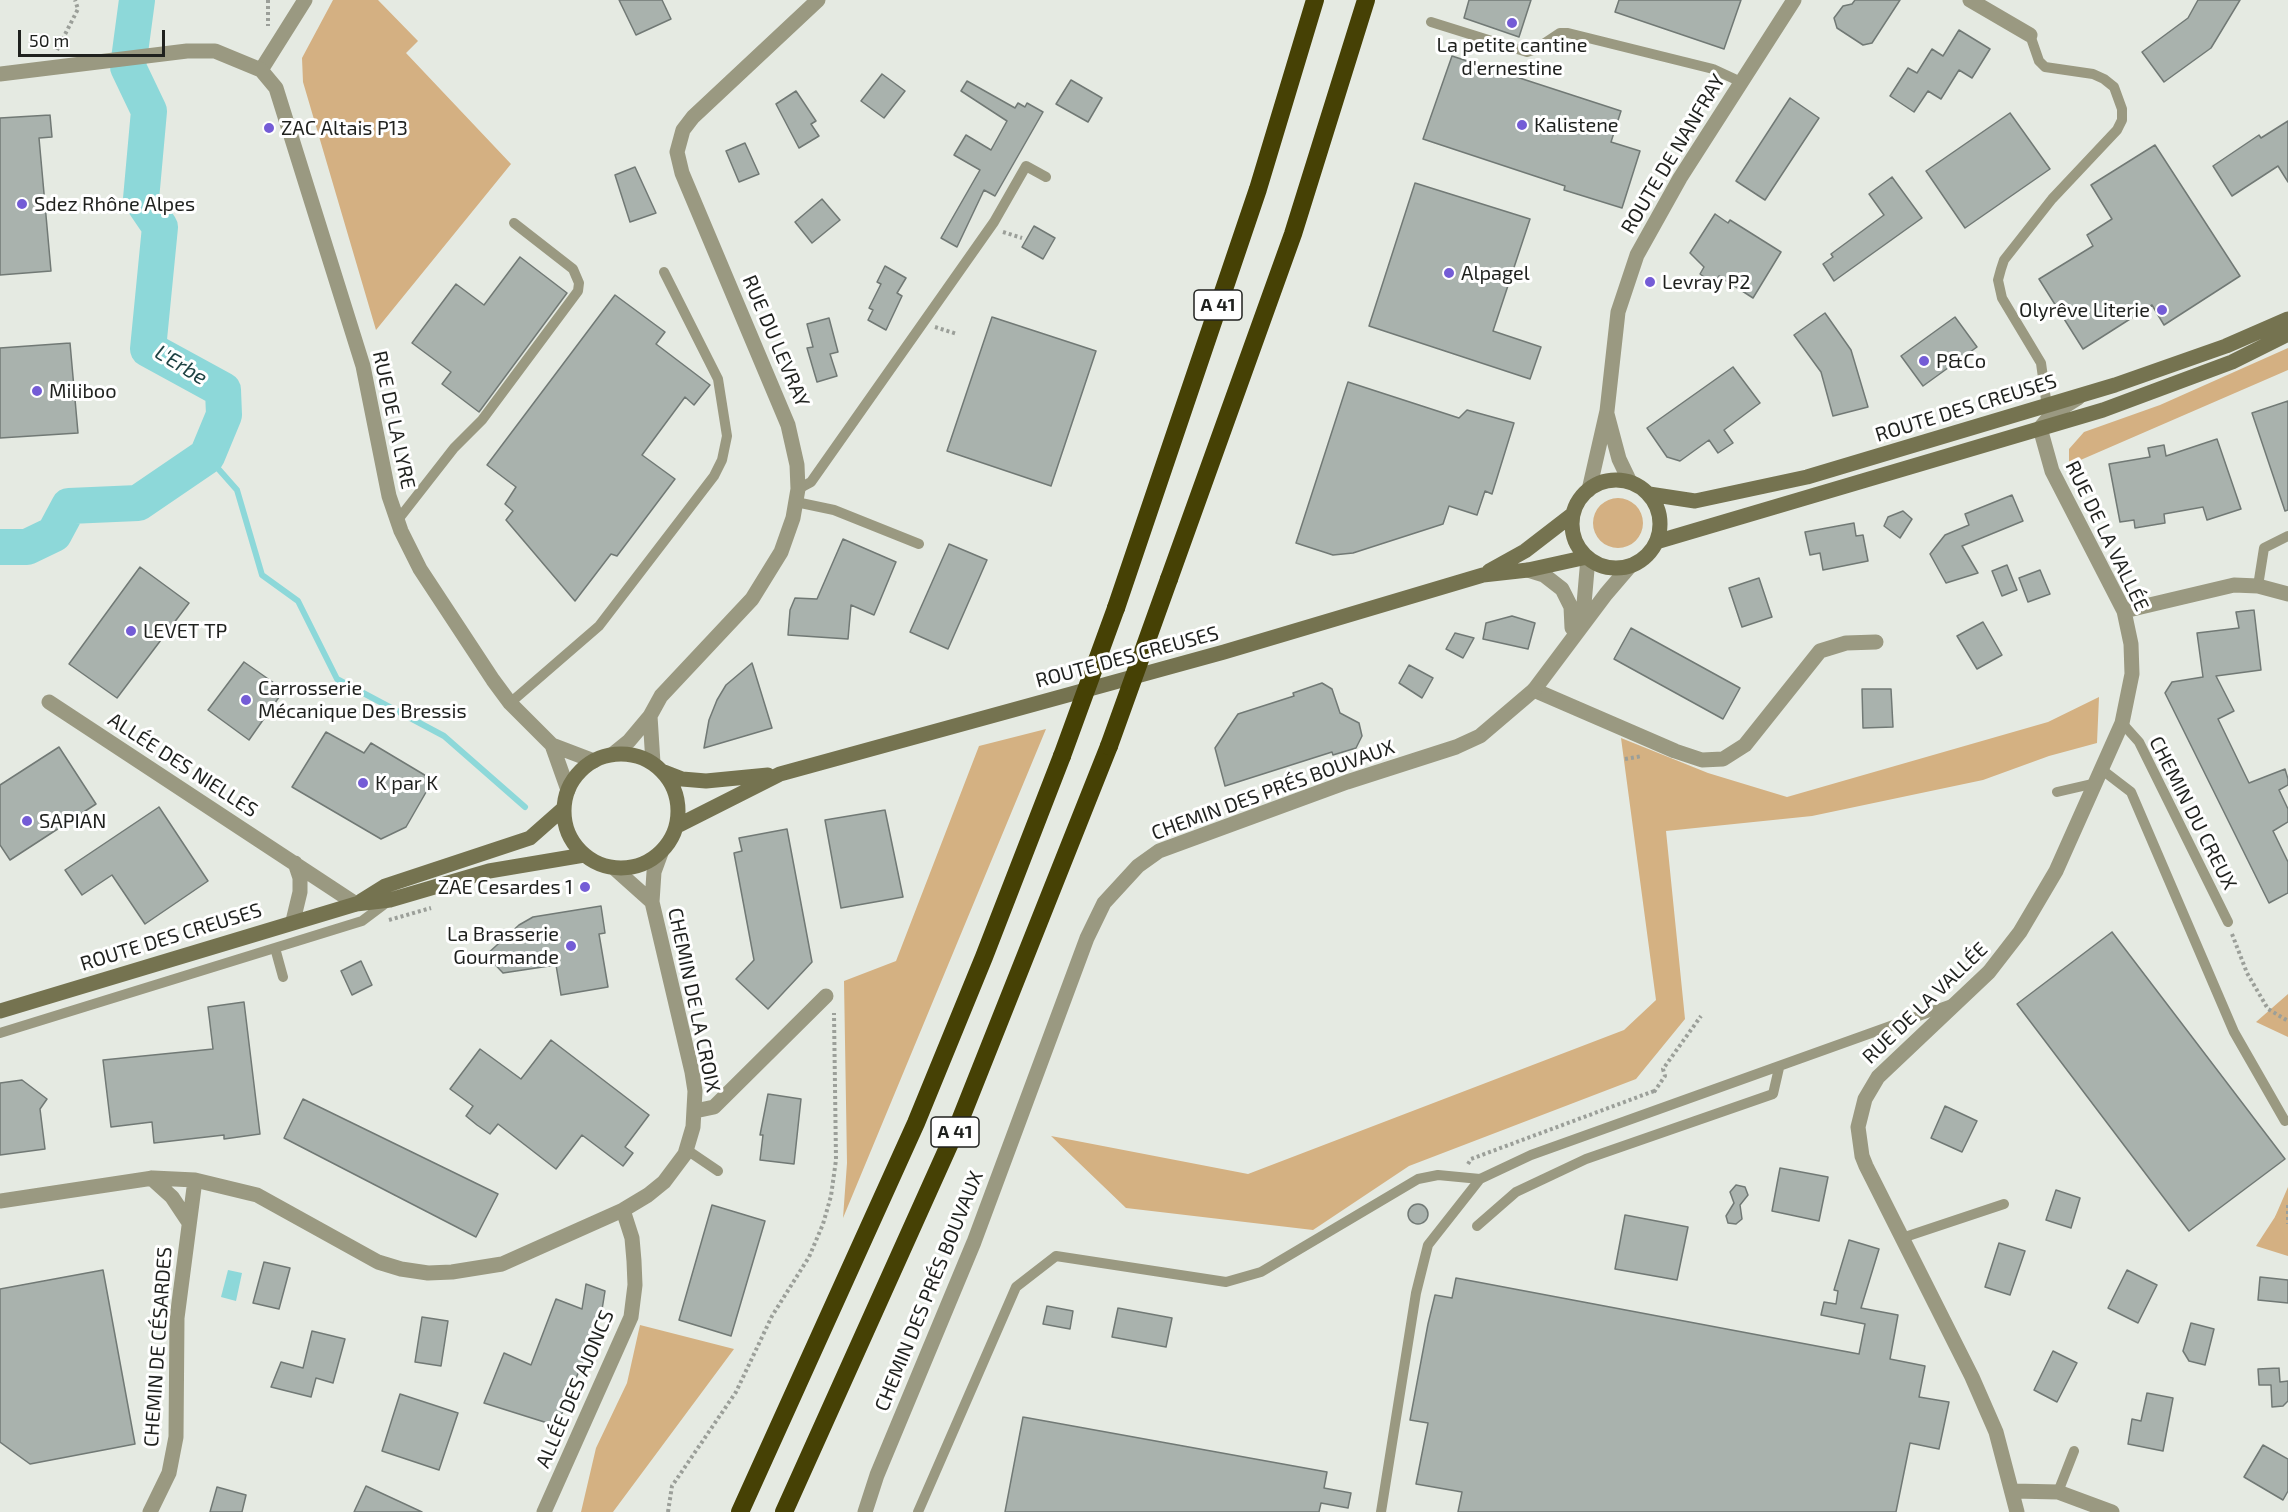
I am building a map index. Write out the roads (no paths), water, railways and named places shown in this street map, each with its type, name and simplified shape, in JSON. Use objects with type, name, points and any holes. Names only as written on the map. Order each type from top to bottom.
[{"type":"highway","name":"A 41","points":[[740,1512],[916,1123],[984,957],[1062,756],[1116,608],[1258,189],[1315,0]]},
{"type":"highway","name":"A 41","points":[[784,1512],[959,1123],[1109,746],[1293,234],[1366,0]]},
{"type":"main road","name":"ROUTE DES CREUSES","points":[[1648,494],[1695,501],[1807,477],[2084,395],[2195,358],[2288,319]]},
{"type":"main road","name":"ROUTE DES CREUSES","points":[[1656,542],[2040,429],[2163,389],[2232,362],[2288,334]]},
{"type":"main road","points":[[1608,481],[1630,482],[1648,494],[1660,517],[1656,542],[1650,552],[1630,566],[1608,567],[1587,557],[1574,537],[1573,514],[1579,500],[1589,490],[1608,481]]},
{"type":"main road","name":"ROUTE DES CREUSES","points":[[1483,575],[1525,551],[1573,514]]},
{"type":"main road","name":"ROUTE DES CREUSES","points":[[658,768],[682,779],[706,781],[780,774],[1224,652],[1483,575],[1528,570],[1587,557]]},
{"type":"main road","points":[[613,754],[634,755],[658,768],[674,788],[679,807],[677,826],[671,841],[661,853],[647,863],[631,868],[614,868],[584,855],[573,842],[566,826],[564,808],[568,790],[578,773],[594,761],[613,754]]},
{"type":"main road","name":"ROUTE DES CREUSES","points":[[677,826],[780,774]]},
{"type":"main road","name":"ROUTE DES CREUSES","points":[[356,904],[385,886],[530,837],[564,808]]},
{"type":"main road","name":"ROUTE DES CREUSES","points":[[0,1011],[293,921],[356,904],[390,900],[489,871],[584,855]]},
{"type":"street","points":[[0,74],[159,55],[215,51],[261,70],[305,0]]},
{"type":"street","name":"RUE DU LEVRAY","points":[[613,754],[629,741],[650,716],[661,696],[728,626],[764,583],[787,537],[797,496],[796,457],[788,425],[682,173],[677,152],[683,130],[693,117],[818,0]]},
{"type":"street","name":"ROUTE DE NANFRAY","points":[[1589,490],[1605,438],[1618,312],[1637,255],[1656,217],[1794,0]]},
{"type":"street","points":[[1970,0],[2030,35]]},
{"type":"street","name":"RUE DE LA LYRE","points":[[261,70],[276,88],[363,366],[389,496],[397,521],[420,569],[510,703],[552,745],[594,761]]},
{"type":"street","points":[[2040,429],[2051,415],[2084,395]]},
{"type":"street","points":[[2011,437],[2034,421],[2047,406]]},
{"type":"street","name":"RUE DE LA VALLÉE","points":[[2017,1512],[2014,1491],[1996,1432],[1972,1377],[1862,1156],[1858,1127],[1868,1092],[1878,1077],[1958,1002],[2009,949],[2038,904],[2122,723],[2132,674],[2131,644],[2124,611],[2052,471],[2040,429]]},
{"type":"street","name":"ROUTE DE NANFRAY","points":[[1605,438],[1630,482]]},
{"type":"street","points":[[1555,663],[1573,632],[1584,604],[1587,557]]},
{"type":"street","points":[[1555,663],[1606,594],[1630,566]]},
{"type":"street","points":[[1528,570],[1544,575],[1562,589],[1570,607],[1573,632]]},
{"type":"street","points":[[2124,611],[2234,585],[2258,586],[2288,594]]},
{"type":"street","points":[[1534,690],[1675,751],[1702,759],[1723,759],[1745,745],[1820,651],[1846,642],[1876,642]]},
{"type":"street","name":"CHEMIN DES PRÉS BOUVAUX","points":[[866,1512],[877,1475],[974,1242],[1087,938],[1104,903],[1138,866],[1159,851],[1347,782],[1456,747],[1493,727],[1534,690],[1555,663]]},
{"type":"street","name":"ALLÉE DES NIELLES","points":[[49,702],[356,904]]},
{"type":"street","points":[[650,716],[658,768]]},
{"type":"street","name":"RUE DE LA LYRE","points":[[552,745],[568,790]]},
{"type":"street","name":"CHEMIN DE LA CROIX","points":[[0,1201],[151,1178],[195,1180],[256,1196],[378,1262],[400,1269],[428,1273],[452,1272],[502,1264],[623,1209],[648,1195],[663,1182],[687,1150],[695,1111],[695,1091],[688,1050],[652,902],[654,872],[661,853]]},
{"type":"street","points":[[293,921],[300,892],[300,878],[295,863]]},
{"type":"street","name":"CHEMIN DE LA CROIX","points":[[614,868],[652,902]]},
{"type":"street","points":[[695,1111],[714,1107],[826,996]]},
{"type":"street","points":[[151,1178],[172,1197],[188,1221]]},
{"type":"street","name":"CHEMIN DE CÉSARDES","points":[[150,1512],[169,1473],[176,1437],[177,1318],[195,1180]]},
{"type":"street","name":"ALLÉE DES AJONCS","points":[[544,1512],[631,1317],[635,1285],[634,1261],[632,1238],[623,1209]]},
{"type":"street","points":[[2014,1491],[2058,1492],[2112,1512]]},
{"type":"lane","points":[[1431,22],[1527,52],[1536,49],[1560,33],[1568,33],[1713,69],[1741,82]]},
{"type":"lane","points":[[2030,35],[2038,61],[2045,67],[2093,74],[2104,79],[2114,87],[2122,109],[2122,120],[2117,130],[2052,199],[2004,260],[1998,280],[2002,298],[2041,363],[2047,406]]},
{"type":"lane","points":[[919,544],[797,496],[811,482],[924,323],[994,222],[1026,166],[1046,177]]},
{"type":"lane","points":[[397,521],[454,448],[482,420],[578,291],[577,275],[573,269],[514,223]]},
{"type":"lane","points":[[510,703],[546,675],[599,626],[714,476],[722,460],[727,436],[723,402],[717,379],[664,273]]},
{"type":"lane","points":[[2258,586],[2264,548],[2288,536]]},
{"type":"lane","name":"CHEMIN DU CREUX","points":[[2122,723],[2139,742],[2228,922]]},
{"type":"lane","points":[[2057,792],[2098,776],[2131,792],[2234,1032],[2285,1121]]},
{"type":"lane","points":[[0,1033],[362,921],[390,900]]},
{"type":"lane","points":[[275,948],[283,977]]},
{"type":"lane","points":[[1381,1512],[1416,1293],[1428,1245],[1480,1179],[1531,1155],[1958,1002]]},
{"type":"lane","points":[[1477,1226],[1516,1192],[1586,1159],[1773,1094],[1779,1068]]},
{"type":"lane","points":[[687,1150],[718,1171]]},
{"type":"lane","points":[[918,1512],[1016,1287],[1056,1256],[1226,1282],[1261,1272],[1418,1179],[1438,1175],[1480,1179]]},
{"type":"lane","points":[[1902,1238],[2004,1204]]},
{"type":"lane","points":[[2058,1492],[2074,1451]]},
{"type":"water","points":[[228,1270],[242,1273],[236,1301],[221,1297]]},
{"type":"waterway","name":"L'Erbe","points":[[0,547],[27,547],[54,534],[69,506],[138,503],[207,456],[224,415],[223,390],[148,349],[160,227],[141,199],[149,111],[128,67],[137,0]]},
{"type":"waterway","points":[[207,456],[237,490],[262,575],[298,601],[337,679],[444,736],[525,807]]},
{"type":"place","name":"La petite cantine d'ernestine","points":[[1512,23]]},
{"type":"place","name":"Kalistene","points":[[1522,125]]},
{"type":"place","name":"ZAC Altais P13","points":[[269,128]]},
{"type":"place","name":"Sdez Rhône Alpes","points":[[22,204]]},
{"type":"place","name":"Alpagel","points":[[1449,273]]},
{"type":"place","name":"Levray P2","points":[[1650,282]]},
{"type":"place","name":"Olyrêve Literie","points":[[2162,310]]},
{"type":"place","name":"P&Co","points":[[1924,361]]},
{"type":"place","name":"Miliboo","points":[[37,391]]},
{"type":"place","name":"LEVET TP","points":[[131,631]]},
{"type":"place","name":"Carrosserie Mécanique Des Bressis","points":[[246,700]]},
{"type":"place","name":"K par K","points":[[363,783]]},
{"type":"place","name":"SAPIAN","points":[[27,821]]},
{"type":"place","name":"ZAE Cesardes 1","points":[[585,887]]},
{"type":"place","name":"La Brasserie Gourmande","points":[[571,946]]}]
